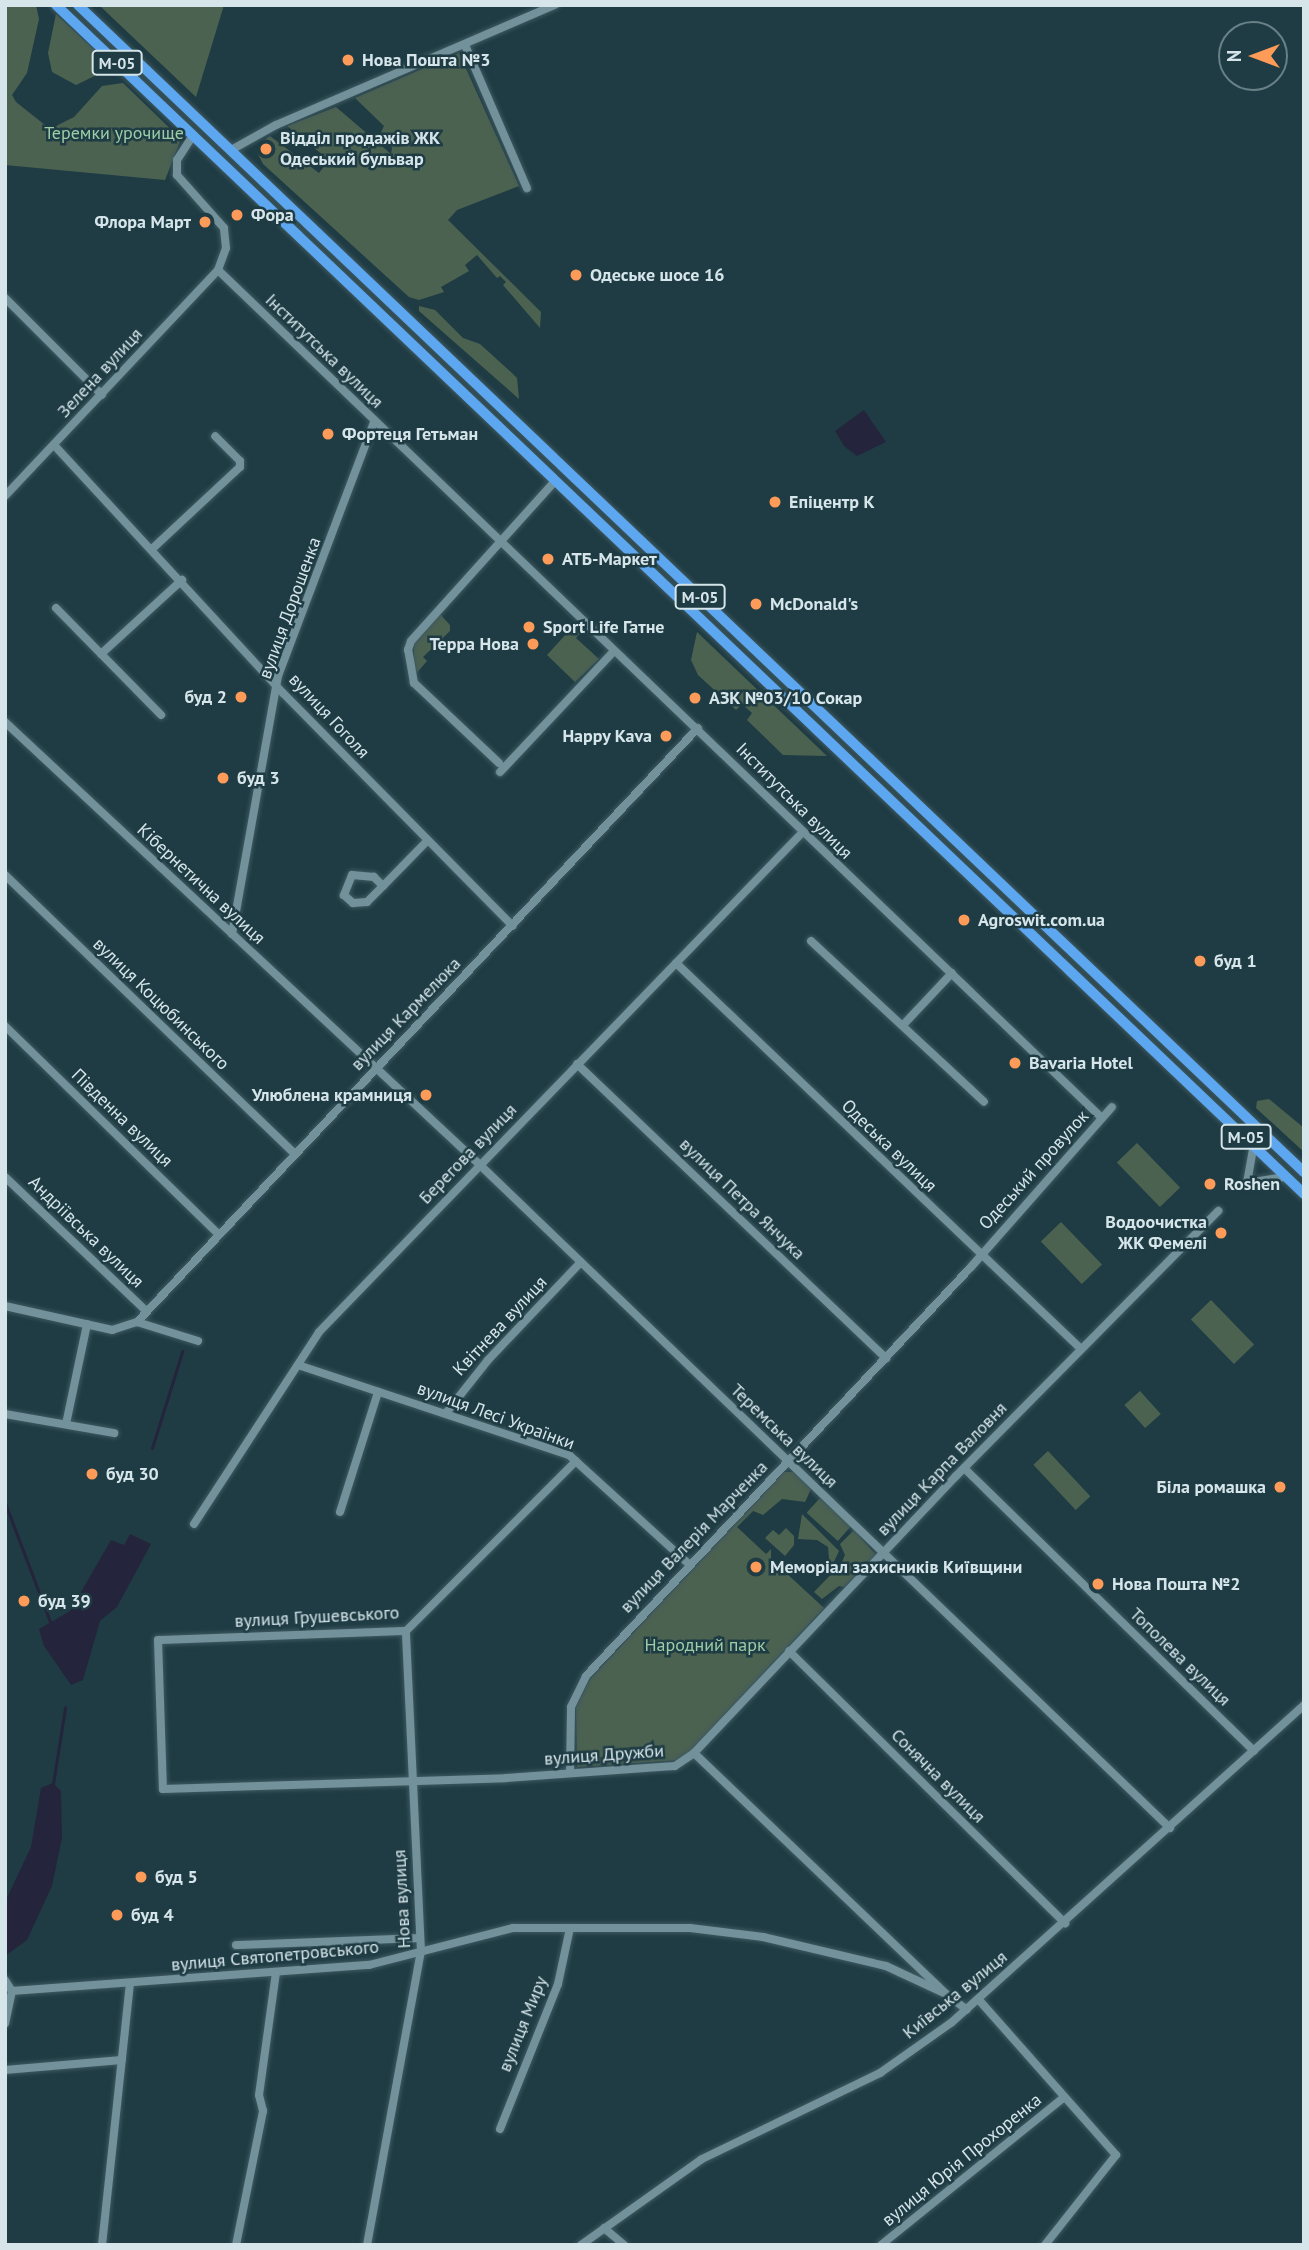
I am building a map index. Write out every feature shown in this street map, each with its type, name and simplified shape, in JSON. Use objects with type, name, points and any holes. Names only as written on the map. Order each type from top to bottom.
[{"type":"highway","name":"М-05","points":[[56,5],[1304,1194]]},
{"type":"highway","name":"М-05","points":[[78,5],[1304,1172]]},
{"type":"street","points":[[232,150],[255,134],[555,5]]},
{"type":"street","points":[[464,45],[527,188]]},
{"type":"street","points":[[193,135],[177,160],[177,175],[224,228],[226,248],[218,270]]},
{"type":"street","name":"Зелена вулиця","points":[[5,496],[218,270]]},
{"type":"street","name":"Інститутська вулиця","points":[[218,270],[613,652],[698,728],[801,834],[952,973],[1102,1118]]},
{"type":"street","points":[[5,298],[102,395]]},
{"type":"street","name":"вулиця Дорошенка","points":[[232,934],[277,683],[374,422]]},
{"type":"street","points":[[152,548],[240,467],[240,461],[215,436]]},
{"type":"street","name":"вулиця Гоголя","points":[[54,445],[427,841],[513,926]]},
{"type":"street","points":[[555,481],[411,641],[408,650],[414,683],[499,768],[613,652]]},
{"type":"street","points":[[101,654],[182,580]]},
{"type":"street","points":[[56,608],[161,715]]},
{"type":"street","name":"Кібернетична вулиця","points":[[5,722],[376,1068]]},
{"type":"street","name":"вулиця Кармелюка","points":[[137,1322],[144,1310],[513,926],[698,728]]},
{"type":"street","name":"Берегова вулиця","points":[[194,1524],[319,1332],[801,834]]},
{"type":"street","points":[[383,886],[374,877],[352,875],[344,895],[359,904],[383,886],[427,841]]},
{"type":"street","name":"вулиця Коцюбинського","points":[[5,876],[295,1154]]},
{"type":"street","points":[[811,941],[904,1024],[984,1102]]},
{"type":"street","name":"Одеська вулиця","points":[[676,963],[979,1255],[990,1257],[1081,1349]]},
{"type":"street","points":[[904,1024],[952,973]]},
{"type":"street","name":"Південна вулиця","points":[[5,1026],[217,1233]]},
{"type":"street","name":"вулиця Петра Янчука","points":[[578,1064],[886,1358]]},
{"type":"street","name":"Теремська вулиця","points":[[376,1068],[1170,1828]]},
{"type":"street","name":"Одеський провулок","points":[[979,1255],[1112,1107]]},
{"type":"street","points":[[1254,1145],[1247,1183],[1285,1177]]},
{"type":"street","name":"Андріївська вулиця","points":[[5,1177],[144,1310]]},
{"type":"street","name":"вулиця Карпа Валовня","points":[[694,1754],[964,1468],[1218,1211]]},
{"type":"street","name":"вулиця Валерія Марченка","points":[[570,1773],[571,1707],[579,1687],[979,1255]]},
{"type":"street","name":"Квітнева вулиця","points":[[446,1413],[488,1360],[581,1262]]},
{"type":"street","points":[[5,1306],[120,1330],[137,1322],[198,1341]]},
{"type":"street","points":[[66,1424],[87,1324]]},
{"type":"street","name":"вулиця Лесі Українки","points":[[298,1366],[446,1413],[576,1461],[690,1565]]},
{"type":"street","points":[[340,1512],[378,1392]]},
{"type":"street","points":[[5,1414],[114,1433]]},
{"type":"street","name":"вулиця Грушевського","points":[[163,1789],[158,1640],[406,1632],[576,1461]]},
{"type":"street","name":"Тополева вулиця","points":[[964,1468],[1254,1751]]},
{"type":"street","name":"Нова вулиця","points":[[367,2245],[421,1952],[417,1938],[406,1632]]},
{"type":"street","name":"Сонячна вулиця","points":[[789,1651],[1065,1923]]},
{"type":"street","name":"Київська вулиця","points":[[581,2245],[702,2159],[880,2073],[968,2010],[1304,1705]]},
{"type":"street","points":[[694,1754],[946,1994],[968,2010]]},
{"type":"street","name":"вулиця Дружби","points":[[163,1789],[570,1773],[675,1766],[694,1754]]},
{"type":"street","name":"вулиця Святопетровського","points":[[12,1992],[369,1965],[488,1932],[570,1928],[690,1928],[763,1937],[886,1966],[946,1994]]},
{"type":"street","name":"вулиця Миру","points":[[500,2129],[558,1983],[570,1928]]},
{"type":"street","name":"вулиця Святопетровського","points":[[236,1945],[417,1938]]},
{"type":"street","points":[[236,2245],[263,2111],[258,2095],[276,1973]]},
{"type":"street","points":[[5,1980],[12,1992],[5,2023]]},
{"type":"street","points":[[102,2245],[130,1985]]},
{"type":"street","points":[[979,2000],[1062,2099],[1116,2155],[1045,2245]]},
{"type":"street","points":[[5,2070],[122,2060]]},
{"type":"street","name":"вулиця Юрія Прохоренка","points":[[881,2245],[1062,2099]]},
{"type":"street","points":[[604,2228],[624,2245]]},
{"type":"green space","name":"Теремки урочище","points":[[5,5],[36,5],[39,19],[27,73],[12,95],[16,102],[50,129],[74,117],[102,86],[123,83],[181,139],[165,180],[5,165]]},
{"type":"green space","name":"Теремки урочище","points":[[99,5],[224,5],[196,97]]},
{"type":"green space","points":[[56,14],[113,67],[76,85],[52,72],[48,53]]},
{"type":"green space","points":[[459,53],[519,186],[457,210],[448,220],[541,312],[540,328],[503,285],[506,282],[500,276],[497,278],[477,255],[465,265],[469,271],[441,287],[444,292],[419,300],[409,297],[263,164],[257,152],[261,142],[270,136],[319,173],[329,160],[287,126],[336,107],[391,154],[392,148],[381,132],[384,126],[355,98]]},
{"type":"green space","points":[[419,306],[435,310],[463,338],[480,344],[512,373],[517,378],[519,399],[419,311]]},
{"type":"green space","points":[[440,614],[450,625],[450,631],[423,657],[427,661],[414,676],[414,642]]},
{"type":"green space","points":[[577,622],[584,629],[576,638],[599,659],[575,682],[547,655]]},
{"type":"green space","points":[[697,632],[827,756],[783,755],[747,720],[752,713],[742,704],[736,710],[698,675],[691,660]]},
{"type":"green space","points":[[1269,1099],[1304,1128],[1304,1152],[1256,1108],[1257,1101]]},
{"type":"green space","points":[[1137,1143],[1180,1188],[1160,1207],[1117,1162]]},
{"type":"green space","points":[[1061,1222],[1102,1264],[1082,1284],[1041,1241]]},
{"type":"green space","points":[[1211,1300],[1254,1345],[1234,1364],[1191,1319]]},
{"type":"green space","points":[[1140,1391],[1161,1414],[1145,1428],[1124,1405]]},
{"type":"green space","points":[[1048,1451],[1090,1496],[1076,1510],[1033,1465]]},
{"type":"green space","name":"Народний парк","points":[[784,1472],[793,1472],[811,1489],[805,1502],[782,1499],[763,1515],[753,1511],[737,1527],[766,1554],[771,1549],[771,1559],[824,1608],[682,1760],[577,1767],[576,1707],[590,1679]]},
{"type":"green space","points":[[820,1498],[851,1526],[838,1541],[807,1513]]},
{"type":"green space","points":[[802,1514],[839,1551],[830,1570],[828,1547],[817,1540],[798,1539]]},
{"type":"green space","points":[[786,1528],[794,1536],[794,1545],[785,1556],[765,1538],[773,1530],[779,1535]]},
{"type":"green space","points":[[854,1530],[876,1555],[844,1587],[839,1586],[822,1599],[814,1592],[841,1564],[845,1555],[840,1544]]},
{"type":"water","points":[[864,410],[886,442],[857,456],[844,446],[835,431]]},
{"type":"water","points":[[130,1534],[151,1544],[117,1607],[100,1621],[83,1680],[71,1685],[44,1646],[39,1629],[70,1611],[111,1540],[124,1545]]},
{"type":"water","points":[[53,1783],[61,1791],[62,1838],[52,1886],[27,1940],[5,1956],[5,1902],[31,1847],[41,1788]]},
{"type":"waterway","points":[[152,1448],[182,1352]]},
{"type":"waterway","points":[[5,1502],[51,1623]]},
{"type":"waterway","points":[[53,1784],[65,1708]]},
{"type":"place","name":"Нова Пошта №3","points":[[348,60]]},
{"type":"place","name":"Відділ продажів ЖК Одеський бульвар","points":[[266,149]]},
{"type":"place","name":"Фора","points":[[237,215]]},
{"type":"place","name":"Флора Март","points":[[205,222]]},
{"type":"place","name":"Одеське шосе 16","points":[[576,275]]},
{"type":"place","name":"Фортеця Гетьман","points":[[328,434]]},
{"type":"place","name":"Епіцентр К","points":[[775,502]]},
{"type":"place","name":"АТБ-Маркет","points":[[548,559]]},
{"type":"place","name":"McDonald's","points":[[756,604]]},
{"type":"place","name":"Sport Life Гатне","points":[[529,627]]},
{"type":"place","name":"Терра Нова","points":[[533,644]]},
{"type":"place","name":"буд 2","points":[[241,697]]},
{"type":"place","name":"АЗК №03/10 Сокар","points":[[695,698]]},
{"type":"place","name":"Happy Kava","points":[[666,736]]},
{"type":"place","name":"буд 3","points":[[223,778]]},
{"type":"place","name":"Agroswit.com.ua","points":[[964,920]]},
{"type":"place","name":"буд 1","points":[[1200,961]]},
{"type":"place","name":"Bavaria Hotel","points":[[1015,1063]]},
{"type":"place","name":"Улюблена крамниця","points":[[426,1095]]},
{"type":"place","name":"Roshen","points":[[1210,1184]]},
{"type":"place","name":"Водоочистка ЖК Фемелі","points":[[1221,1233]]},
{"type":"place","name":"буд 30","points":[[92,1474]]},
{"type":"place","name":"Біла ромашка","points":[[1280,1487]]},
{"type":"place","name":"Меморіал захисників Київщини","points":[[756,1567]]},
{"type":"place","name":"Нова Пошта №2","points":[[1098,1584]]},
{"type":"place","name":"буд 39","points":[[24,1601]]},
{"type":"place","name":"буд 5","points":[[141,1877]]},
{"type":"place","name":"буд 4","points":[[117,1915]]}]
